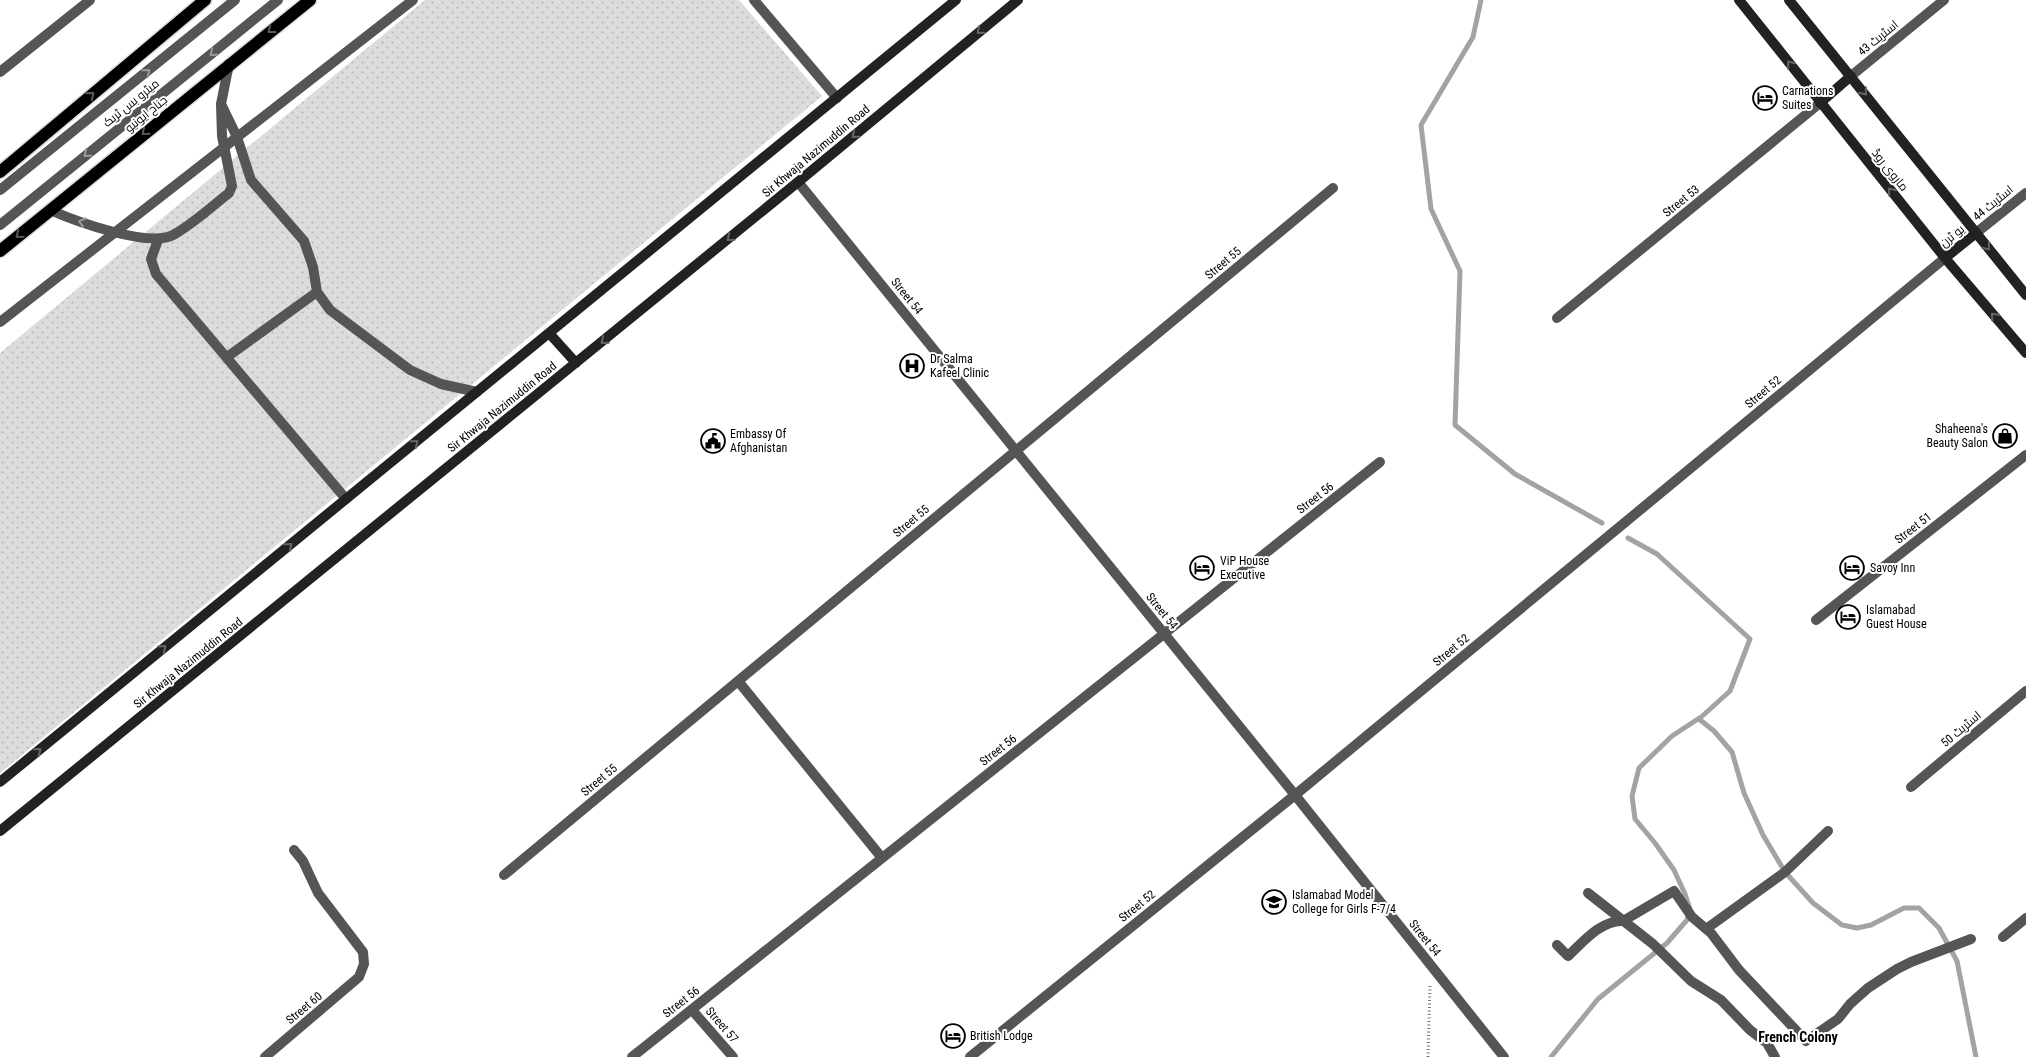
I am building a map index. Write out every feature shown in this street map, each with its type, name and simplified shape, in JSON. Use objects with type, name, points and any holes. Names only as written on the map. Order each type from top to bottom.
[{"type":"main road","points":[[0,172],[205,0]]},
{"type":"main road","name":"جناح ایونیو","points":[[0,251],[310,0]]},
{"type":"main road","points":[[0,782],[956,0]]},
{"type":"main road","name":"Sir Khwaja Nazimuddin Road","points":[[0,831],[798,182],[1018,0]]},
{"type":"main road","name":"ماروی روڈ","points":[[1739,0],[1944,258],[2026,353]]},
{"type":"main road","points":[[1789,0],[2026,295]]},
{"type":"main road","points":[[1820,102],[1851,76]]},
{"type":"main road","name":"یو ٹرن","points":[[1944,258],[1976,233]]},
{"type":"main road","points":[[549,333],[576,363]]},
{"type":"street","points":[[0,72],[90,0]]},
{"type":"street","name":"میٹرو بس ٹریک","points":[[0,190],[235,0]]},
{"type":"street","name":"میٹرو بس ٹریک","points":[[0,225],[278,0]]},
{"type":"street","points":[[0,322],[413,0]]},
{"type":"street","points":[[754,0],[837,98]]},
{"type":"street","name":"اسٹریٹ 43","points":[[1851,76],[1944,0]]},
{"type":"street","points":[[50,210],[70,219],[115,232],[158,240],[172,236],[229,193],[232,186],[224,148],[221,104],[229,64]]},
{"type":"street","name":"Street 53","points":[[1557,318],[1820,102]]},
{"type":"street","points":[[221,104],[237,137],[251,180],[304,241],[314,267],[317,292],[330,310],[410,370],[441,384],[478,392]]},
{"type":"street","name":"Street 54","points":[[798,182],[1504,1057]]},
{"type":"street","name":"Street 55","points":[[504,874],[1333,188]]},
{"type":"street","name":"اسٹریٹ 44","points":[[1976,233],[2026,193]]},
{"type":"street","points":[[158,240],[151,259],[156,274],[346,499]]},
{"type":"street","name":"Street 52","points":[[970,1057],[1294,795],[1944,258]]},
{"type":"street","points":[[227,357],[317,292]]},
{"type":"street","name":"Street 51","points":[[1816,620],[2026,455]]},
{"type":"street","name":"Street 56","points":[[632,1057],[1380,462]]},
{"type":"street","points":[[738,681],[882,858]]},
{"type":"street","name":"اسٹریٹ 50","points":[[1911,787],[2026,691]]},
{"type":"street","points":[[1706,929],[1785,872],[1828,831]]},
{"type":"street","name":"Street 60","points":[[265,1057],[358,977],[364,964],[363,952],[318,893],[303,861],[294,850]]},
{"type":"street","points":[[1557,945],[1568,956],[1594,932],[1615,920],[1623,921],[1674,891],[1692,917],[1706,929],[1739,970],[1806,1041],[1838,1020],[1850,1004],[1868,988],[1911,962],[1966,941]]},
{"type":"street","points":[[1588,893],[1653,944],[1691,982],[1721,1000],[1750,1030],[1767,1043],[1775,1057]]},
{"type":"street","points":[[2003,937],[2026,918]]},
{"type":"street","name":"Street 57","points":[[692,1010],[733,1057]]},
{"type":"path","points":[[1428,1057],[1430,965]]},
{"type":"shaded area","points":[[425,0],[739,0],[822,96],[0,773],[0,353]]},
{"type":"waterway","points":[[1481,0],[1473,37],[1421,125],[1431,209],[1460,271],[1455,425],[1515,474],[1602,523]]},
{"type":"waterway","points":[[1628,538],[1657,554],[1750,639],[1730,691],[1699,719],[1714,731],[1732,752],[1744,793],[1763,835],[1785,872],[1813,903],[1842,925],[1857,928],[1871,925],[1904,908],[1919,908],[1939,928],[1957,961],[1976,1057]]},
{"type":"waterway","points":[[1551,1057],[1598,999],[1667,943],[1687,920],[1690,909],[1685,894],[1674,870],[1635,819],[1632,796],[1639,768],[1672,736],[1701,717]]},
{"type":"place","name":"Carnations Suites","points":[[1765,98]]},
{"type":"place","name":"Dr Salma Kafeel Clinic","points":[[912,366]]},
{"type":"place","name":"Shaheena's Beauty Salon","points":[[2005,436]]},
{"type":"place","name":"Embassy Of Afghanistan","points":[[713,441]]},
{"type":"place","name":"ViP House Executive","points":[[1202,568]]},
{"type":"place","name":"Savoy Inn","points":[[1852,568]]},
{"type":"place","name":"Islamabad Guest House","points":[[1848,617]]},
{"type":"place","name":"Islamabad Model College for Girls F-7/4","points":[[1274,902]]},
{"type":"place","name":"British Lodge","points":[[953,1036]]},
{"type":"district","name":"French Colony","points":[[1798,1037]]}]
